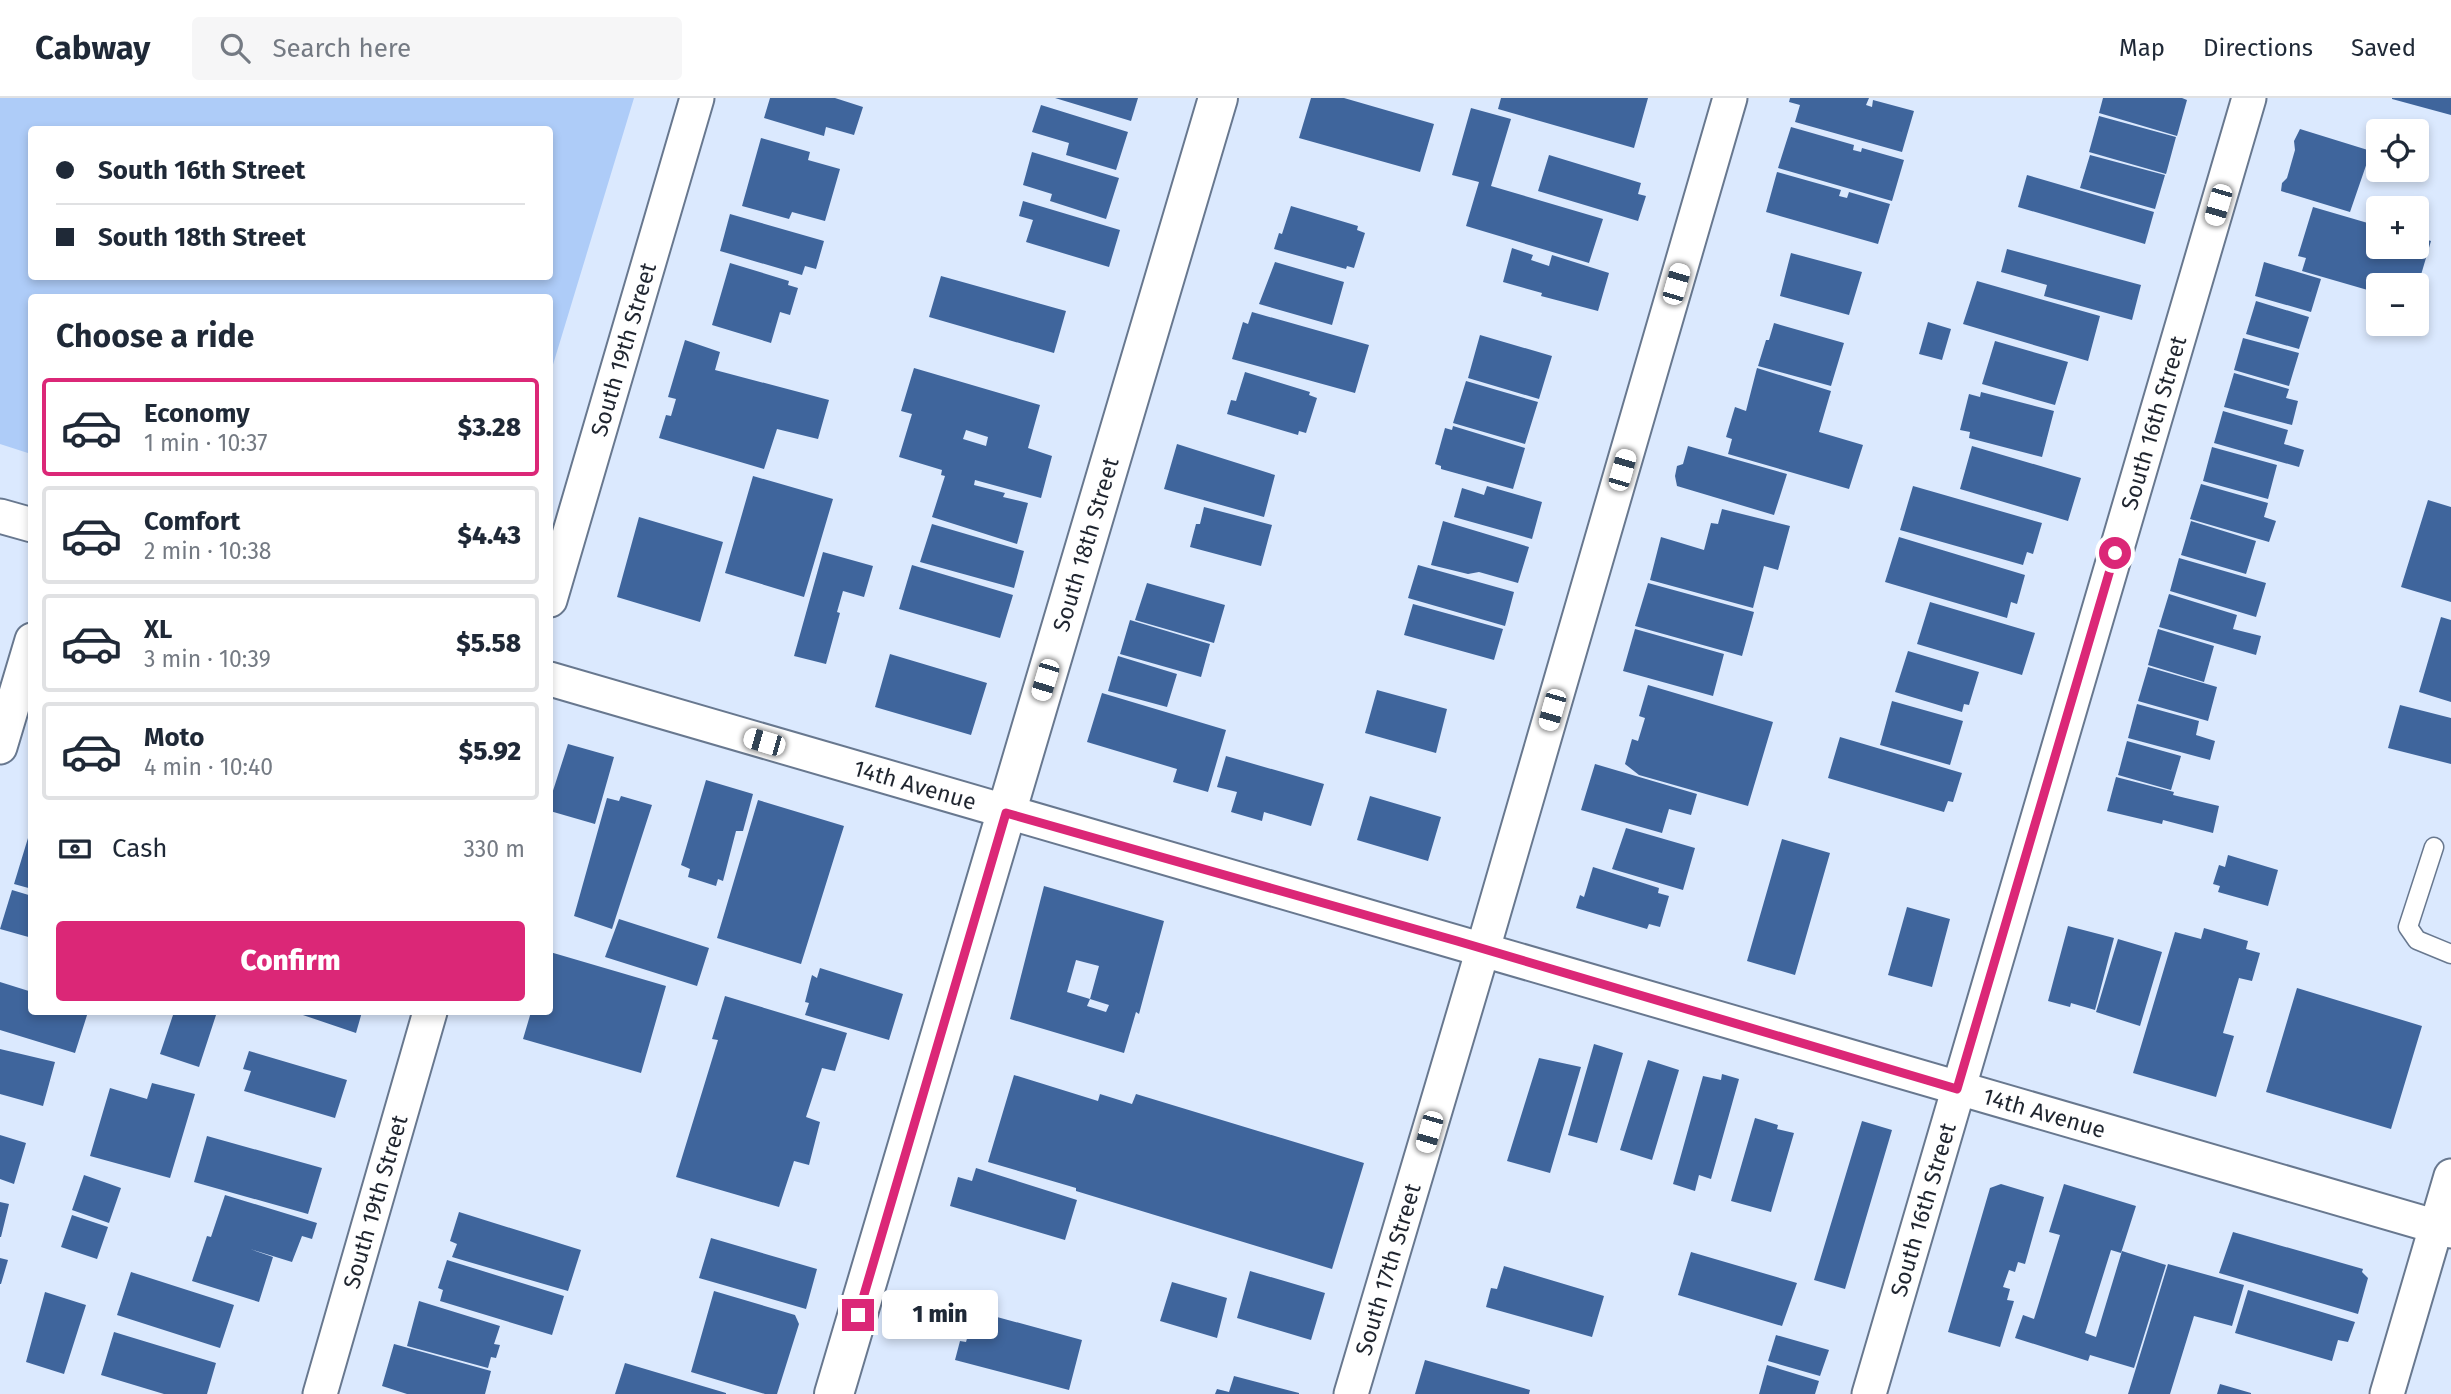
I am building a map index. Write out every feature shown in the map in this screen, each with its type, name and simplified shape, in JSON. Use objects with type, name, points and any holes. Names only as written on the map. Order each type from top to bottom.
[{"type":"street","name":"South 19th Street","points":[[553,590],[696,98]]},
{"type":"street","name":"South 18th Street","points":[[834,1394],[1218,98]]},
{"type":"street","name":"South 17th Street","points":[[1351,1394],[1730,98]]},
{"type":"street","name":"South 16th Street","points":[[1869,1394],[2249,98]]},
{"type":"street","points":[[0,516],[28,524]]},
{"type":"street","points":[[0,747],[28,653]]},
{"type":"street","name":"14th Avenue","points":[[553,681],[2443,1228]]},
{"type":"street","name":"South 19th Street","points":[[320,1394],[429,1015]]},
{"type":"street","points":[[2387,1394],[2443,1228],[2451,1176]]},
{"type":"lane","points":[[2434,847],[2408,927],[2417,940],[2451,954]]},
{"type":"shaded area","points":[[0,98],[634,98],[553,365],[553,294],[28,294],[28,453],[0,444]]},
{"type":"building","points":[[770,98],[835,98],[863,107],[854,135],[826,127],[824,136],[764,118]]},
{"type":"building","points":[[1055,98],[1138,98],[1131,121]]},
{"type":"building","points":[[1311,98],[1344,98],[1434,124],[1420,172],[1299,138]]},
{"type":"building","points":[[1501,98],[1648,98],[1634,148],[1498,109]]},
{"type":"building","points":[[1790,98],[1869,98],[1866,105],[1872,107],[1873,100],[1914,111],[1902,152],[1795,122],[1800,105],[1789,102]]},
{"type":"building","points":[[2103,98],[2187,100],[2177,136],[2099,113]]},
{"type":"building","points":[[2451,98],[2451,115],[2392,99]]},
{"type":"building","points":[[1041,105],[1128,132],[1116,170],[1066,155],[1069,143],[1032,132]]},
{"type":"building","points":[[1471,108],[1511,119],[1491,186],[1603,219],[1589,263],[1466,226],[1479,182],[1452,175]]},
{"type":"building","points":[[2099,116],[2176,137],[2166,174],[2089,152]]},
{"type":"building","points":[[1791,127],[1854,145],[1853,150],[1861,152],[1862,148],[1904,160],[1892,201],[1778,168]]},
{"type":"building","points":[[2300,129],[2366,149],[2366,166],[2350,212],[2281,191],[2295,150],[2294,141]]},
{"type":"building","points":[[761,138],[810,152],[808,160],[840,169],[825,221],[792,212],[789,219],[742,206]]},
{"type":"building","points":[[1032,152],[1119,178],[1106,219],[1050,201],[1052,194],[1023,185]]},
{"type":"building","points":[[1549,155],[1641,183],[1638,194],[1646,196],[1638,221],[1538,191]]},
{"type":"building","points":[[2090,155],[2165,175],[2155,209],[2080,188]]},
{"type":"building","points":[[1777,172],[1841,190],[1839,196],[1847,198],[1849,192],[1890,204],[1878,244],[1766,212]]},
{"type":"building","points":[[2027,175],[2154,212],[2145,244],[2018,207]]},
{"type":"building","points":[[1023,201],[1120,230],[1109,267],[1026,242],[1033,220],[1019,216]]},
{"type":"building","points":[[1291,206],[1358,226],[1357,230],[1365,233],[1354,268],[1347,266],[1346,269],[1274,249]]},
{"type":"building","points":[[2313,207],[2366,222],[2366,259],[2426,259],[2422,273],[2366,273],[2366,290],[2302,271],[2306,258],[2298,256]]},
{"type":"building","points":[[730,214],[824,241],[816,269],[805,266],[802,275],[720,251]]},
{"type":"building","points":[[1512,248],[1533,255],[1531,260],[1549,266],[1552,255],[1609,273],[1598,311],[1541,296],[1542,293],[1503,282]]},
{"type":"building","points":[[2007,249],[2141,285],[2132,320],[2044,296],[2047,285],[2001,272]]},
{"type":"building","points":[[1791,253],[1862,272],[1849,315],[1780,296]]},
{"type":"building","points":[[1275,262],[1344,282],[1332,325],[1259,304]]},
{"type":"building","points":[[2264,262],[2321,279],[2311,312],[2255,296]]},
{"type":"building","points":[[730,263],[789,281],[788,285],[798,288],[790,315],[780,312],[771,343],[712,325]]},
{"type":"building","points":[[941,276],[1066,311],[1054,353],[929,317]]},
{"type":"building","points":[[1977,281],[2100,316],[2088,361],[1963,324]]},
{"type":"building","points":[[2256,301],[2309,317],[2299,349],[2246,334]]},
{"type":"building","points":[[1252,312],[1369,345],[1355,393],[1232,359],[1243,322],[1248,324]]},
{"type":"building","points":[[1928,322],[1951,329],[1942,360],[1919,354]]},
{"type":"building","points":[[1774,323],[1844,343],[1831,386],[1758,366]]},
{"type":"building","points":[[1480,335],[1552,356],[1539,399],[1468,378]]},
{"type":"building","points":[[2243,338],[2299,353],[2289,386],[2234,370]]},
{"type":"building","points":[[685,340],[720,352],[715,370],[829,400],[818,439],[777,429],[764,469],[659,438],[666,415],[671,416],[676,399],[668,397]]},
{"type":"building","points":[[1995,341],[2068,362],[2055,405],[1982,384]]},
{"type":"building","points":[[914,368],[1040,405],[1028,448],[1052,456],[1041,498],[975,480],[974,485],[1005,493],[1003,497],[1028,503],[1017,544],[932,517],[945,476],[941,475],[942,470],[899,457],[912,414],[901,411]],"holes":[[[966,430],[988,437],[986,446],[963,439]]]},
{"type":"building","points":[[1757,368],[1831,391],[1819,432],[1863,445],[1849,489],[1728,454],[1732,439],[1726,437],[1735,407],[1746,411]]},
{"type":"building","points":[[1245,372],[1310,392],[1309,395],[1317,398],[1306,433],[1299,431],[1298,435],[1227,414],[1231,400],[1236,401]]},
{"type":"building","points":[[2234,373],[2289,389],[2286,398],[2298,401],[2292,425],[2224,407]]},
{"type":"building","points":[[1466,381],[1538,402],[1525,444],[1453,423]]},
{"type":"building","points":[[1981,392],[2054,411],[2042,457],[1969,438],[1970,432],[1960,430],[1969,394],[1980,397]]},
{"type":"building","points":[[2223,411],[2288,430],[2284,444],[2304,450],[2299,467],[2214,443]]},
{"type":"building","points":[[1453,426],[1525,448],[1513,489],[1441,469],[1441,466],[1435,464],[1445,428],[1452,430]]},
{"type":"building","points":[[1177,444],[1275,475],[1264,517],[1164,489]]},
{"type":"building","points":[[1688,446],[1787,474],[1774,515],[1677,486],[1677,466],[1683,464]]},
{"type":"building","points":[[1972,446],[2081,478],[2068,521],[1960,489]]},
{"type":"building","points":[[2212,447],[2277,465],[2268,499],[2203,481]]},
{"type":"building","points":[[753,476],[833,499],[804,597],[725,573]]},
{"type":"building","points":[[2201,484],[2268,503],[2264,517],[2276,521],[2269,542],[2190,519]]},
{"type":"building","points":[[1487,486],[1542,502],[1532,539],[1454,517],[1462,488],[1484,495]]},
{"type":"building","points":[[1913,486],[2042,523],[2033,554],[2027,552],[2023,565],[1900,530]]},
{"type":"building","points":[[2428,500],[2451,507],[2451,602],[2401,587]]},
{"type":"building","points":[[1204,507],[1272,525],[1261,566],[1190,547]]},
{"type":"building","points":[[1722,509],[1790,526],[1778,570],[1764,566],[1753,608],[1650,580],[1661,537],[1704,550],[1711,523],[1718,524]]},
{"type":"building","points":[[639,517],[723,542],[700,622],[617,597]]},
{"type":"building","points":[[1443,521],[1529,547],[1518,583],[1479,572],[1468,574],[1431,565]]},
{"type":"building","points":[[2191,521],[2256,541],[2246,574],[2181,555]]},
{"type":"building","points":[[932,524],[1024,551],[1014,588],[920,562]]},
{"type":"building","points":[[1899,537],[2025,575],[2017,604],[2011,602],[2007,618],[1885,582]]},
{"type":"building","points":[[823,552],[873,566],[864,597],[843,591],[826,664],[794,656]]},
{"type":"building","points":[[2179,558],[2266,583],[2256,617],[2170,591]]},
{"type":"building","points":[[912,565],[1013,595],[1000,638],[899,609]]},
{"type":"building","points":[[1418,565],[1514,592],[1505,626],[1408,598]]},
{"type":"building","points":[[1147,583],[1225,605],[1214,643],[1135,620]]},
{"type":"building","points":[[1648,583],[1754,612],[1742,656],[1635,626]]},
{"type":"building","points":[[2169,594],[2237,615],[2233,629],[2261,636],[2256,655],[2159,627]]},
{"type":"building","points":[[1930,602],[2035,633],[2022,675],[1917,644]]},
{"type":"building","points":[[1413,604],[1503,629],[1494,660],[1404,635]]},
{"type":"building","points":[[2441,617],[2451,620],[2451,702],[2419,692]]},
{"type":"building","points":[[1130,620],[1210,644],[1201,677],[1120,654]]},
{"type":"building","points":[[1635,629],[1724,654],[1713,696],[1623,671]]},
{"type":"building","points":[[2158,629],[2214,646],[2204,682],[2148,665]]},
{"type":"building","points":[[1908,651],[1979,672],[1969,705],[1964,704],[1962,712],[1895,692]]},
{"type":"building","points":[[890,654],[987,683],[971,735],[875,707]]},
{"type":"building","points":[[1118,656],[1177,674],[1167,707],[1108,691]]},
{"type":"building","points":[[2148,667],[2217,687],[2208,721],[2138,701]]},
{"type":"building","points":[[1648,685],[1773,722],[1748,806],[1639,775],[1625,764],[1632,739],[1638,741],[1645,718],[1639,716]]},
{"type":"building","points":[[1377,690],[1447,709],[1436,753],[1365,733]]},
{"type":"building","points":[[1102,693],[1226,730],[1208,792],[1173,782],[1177,769],[1087,742]]},
{"type":"building","points":[[1892,701],[1963,721],[1950,765],[1880,745]]},
{"type":"building","points":[[2137,704],[2199,721],[2196,735],[2215,741],[2210,760],[2128,738]]},
{"type":"building","points":[[2400,705],[2451,718],[2451,764],[2388,748]]},
{"type":"building","points":[[1840,737],[1962,773],[1953,802],[1948,801],[1944,812],[1828,778]]},
{"type":"building","points":[[2127,741],[2181,756],[2171,790],[2118,775]]},
{"type":"building","points":[[568,744],[614,757],[595,824],[553,812],[553,791]]},
{"type":"building","points":[[1226,756],[1324,784],[1311,826],[1264,812],[1262,821],[1231,812],[1237,792],[1217,787]]},
{"type":"building","points":[[1595,764],[1697,794],[1691,815],[1669,809],[1662,833],[1581,810]]},
{"type":"building","points":[[2116,777],[2219,806],[2213,833],[2163,820],[2162,824],[2107,811]]},
{"type":"building","points":[[706,780],[753,794],[743,831],[736,831],[723,881],[718,879],[716,886],[688,877],[690,869],[681,865]]},
{"type":"building","points":[[621,796],[652,805],[612,929],[574,916],[607,798],[619,801]]},
{"type":"building","points":[[1370,796],[1441,817],[1428,861],[1357,840]]},
{"type":"building","points":[[758,800],[844,826],[801,964],[717,938]]},
{"type":"building","points":[[1626,828],[1695,848],[1683,890],[1612,869]]},
{"type":"building","points":[[28,838],[28,888],[14,884]]},
{"type":"building","points":[[1782,839],[1830,853],[1795,975],[1747,961]]},
{"type":"building","points":[[2228,855],[2278,870],[2268,906],[2218,892],[2220,886],[2213,884],[2219,865],[2225,867]]},
{"type":"building","points":[[1593,867],[1659,888],[1658,893],[1669,896],[1660,927],[1649,924],[1647,929],[1576,908],[1580,895],[1584,897]]},
{"type":"building","points":[[1044,886],[1164,921],[1139,1014],[1136,1012],[1124,1053],[1010,1019]],"holes":[[[1076,960],[1099,966],[1090,999],[1067,992]],[[1090,999],[1109,1005],[1106,1012],[1087,1006]]]},
{"type":"building","points":[[12,890],[28,895],[28,937],[0,929]]},
{"type":"building","points":[[1907,907],[1950,919],[1932,987],[1888,975]]},
{"type":"building","points":[[619,919],[709,948],[697,986],[605,957]]},
{"type":"building","points":[[2068,926],[2114,938],[2095,1010],[2071,1003],[2070,1007],[2048,1001]]},
{"type":"building","points":[[2204,928],[2248,941],[2246,949],[2260,953],[2252,981],[2239,978],[2223,1033],[2234,1036],[2216,1097],[2133,1073],[2175,932],[2201,939]]},
{"type":"building","points":[[2118,939],[2162,952],[2140,1026],[2096,1012]]},
{"type":"building","points":[[553,953],[666,986],[641,1073],[523,1039],[530,1015],[553,1015]]},
{"type":"building","points":[[820,968],[903,994],[889,1040],[805,1015],[809,1003],[805,1002],[812,975],[817,978]]},
{"type":"building","points":[[0,982],[28,991],[28,1015],[87,1015],[75,1053],[0,1030]]},
{"type":"building","points":[[2297,988],[2422,1026],[2391,1129],[2266,1092]]},
{"type":"building","points":[[725,996],[847,1033],[835,1071],[822,1068],[806,1117],[820,1122],[809,1165],[794,1161],[779,1207],[676,1177],[718,1040],[712,1039]]},
{"type":"building","points":[[173,1015],[216,1015],[199,1067],[160,1054]]},
{"type":"building","points":[[303,1015],[361,1015],[356,1033]]},
{"type":"building","points":[[1594,1044],[1623,1053],[1597,1143],[1568,1135]]},
{"type":"building","points":[[0,1049],[55,1062],[43,1106],[0,1094]]},
{"type":"building","points":[[249,1051],[347,1080],[335,1118],[244,1091],[251,1071],[243,1069]]},
{"type":"building","points":[[1539,1058],[1581,1067],[1550,1173],[1507,1161]]},
{"type":"building","points":[[1648,1060],[1679,1070],[1652,1160],[1620,1150]]},
{"type":"building","points":[[1722,1074],[1739,1079],[1711,1179],[1699,1175],[1695,1191],[1673,1184],[1703,1076],[1721,1080]]},
{"type":"building","points":[[1014,1075],[1098,1101],[1100,1094],[1132,1104],[1136,1094],[1364,1163],[1332,1269],[988,1162]]},
{"type":"building","points":[[152,1083],[195,1094],[170,1178],[90,1156],[110,1088],[147,1099]]},
{"type":"building","points":[[1755,1118],[1778,1125],[1777,1129],[1794,1133],[1771,1212],[1731,1201]]},
{"type":"building","points":[[1862,1121],[1892,1130],[1845,1289],[1814,1280]]},
{"type":"building","points":[[0,1135],[26,1143],[14,1184],[0,1179]]},
{"type":"building","points":[[207,1136],[322,1168],[308,1214],[194,1182]]},
{"type":"building","points":[[976,1168],[1077,1200],[1065,1240],[950,1206],[958,1177],[972,1181]]},
{"type":"building","points":[[84,1175],[121,1188],[109,1223],[72,1210]]},
{"type":"building","points":[[2001,1184],[2044,1197],[2025,1264],[2018,1262],[2015,1272],[2009,1270],[2003,1287],[2010,1289],[2007,1300],[2014,1301],[2000,1347],[1948,1332],[1990,1188]]},
{"type":"building","points":[[2064,1184],[2136,1206],[2121,1253],[2111,1250],[2085,1333],[2096,1337],[2122,1251],[2166,1265],[2134,1368],[2090,1355],[2088,1361],[2015,1338],[2023,1315],[2034,1319],[2060,1235],[2049,1232]]},
{"type":"building","points":[[225,1195],[317,1223],[312,1239],[302,1236],[292,1262],[250,1249],[273,1257],[259,1302],[192,1281],[207,1236],[211,1237]]},
{"type":"building","points":[[0,1202],[9,1204],[1,1237],[0,1237]]},
{"type":"building","points":[[459,1212],[581,1250],[568,1291],[452,1257],[457,1244],[450,1241]]},
{"type":"building","points":[[72,1215],[108,1227],[97,1259],[61,1247]]},
{"type":"building","points":[[2233,1232],[2363,1269],[2362,1272],[2368,1278],[2358,1314],[2219,1273]]},
{"type":"building","points":[[711,1238],[817,1269],[806,1309],[699,1278]]},
{"type":"building","points":[[1691,1252],[1797,1283],[1782,1326],[1678,1295]]},
{"type":"building","points":[[0,1258],[8,1260],[1,1284],[0,1284]]},
{"type":"building","points":[[447,1260],[564,1296],[552,1335],[440,1301],[443,1290],[438,1288]]},
{"type":"building","points":[[2168,1264],[2244,1285],[2232,1326],[2194,1316],[2170,1394],[2128,1394]]},
{"type":"building","points":[[1504,1266],[1604,1296],[1592,1337],[1486,1307],[1491,1288],[1497,1289]]},
{"type":"building","points":[[1250,1271],[1325,1293],[1311,1340],[1237,1318]]},
{"type":"building","points":[[131,1272],[234,1305],[220,1348],[117,1315]]},
{"type":"building","points":[[1172,1282],[1227,1298],[1217,1338],[1160,1321]]},
{"type":"building","points":[[2248,1290],[2355,1322],[2348,1342],[2338,1340],[2332,1361],[2235,1333]]},
{"type":"building","points":[[714,1291],[795,1315],[799,1324],[777,1394],[765,1394],[691,1372]]},
{"type":"building","points":[[45,1292],[86,1305],[64,1374],[26,1362]]},
{"type":"building","points":[[419,1301],[500,1326],[494,1344],[500,1345],[496,1358],[491,1357],[488,1368],[407,1346]]},
{"type":"building","points":[[975,1311],[1082,1340],[1069,1390],[955,1360],[960,1341],[966,1342]]},
{"type":"building","points":[[114,1332],[216,1363],[207,1394],[164,1394],[101,1375]]},
{"type":"building","points":[[1776,1335],[1829,1350],[1820,1376],[1768,1361]]},
{"type":"building","points":[[394,1344],[491,1371],[485,1394],[407,1394],[382,1386]]},
{"type":"building","points":[[1425,1360],[1530,1390],[1529,1394],[1415,1394]]},
{"type":"building","points":[[625,1363],[726,1393],[726,1394],[615,1394]]},
{"type":"building","points":[[1767,1365],[1819,1381],[1815,1394],[1759,1394]]},
{"type":"building","points":[[1234,1376],[1299,1394],[1215,1394],[1217,1389],[1229,1392]]},
{"type":"building","points":[[2220,1384],[2251,1393],[2251,1394],[2217,1394]]},
{"type":"route","points":[[858,1315],[1006,813],[1457,941],[1957,1089],[2115,553]]}]
